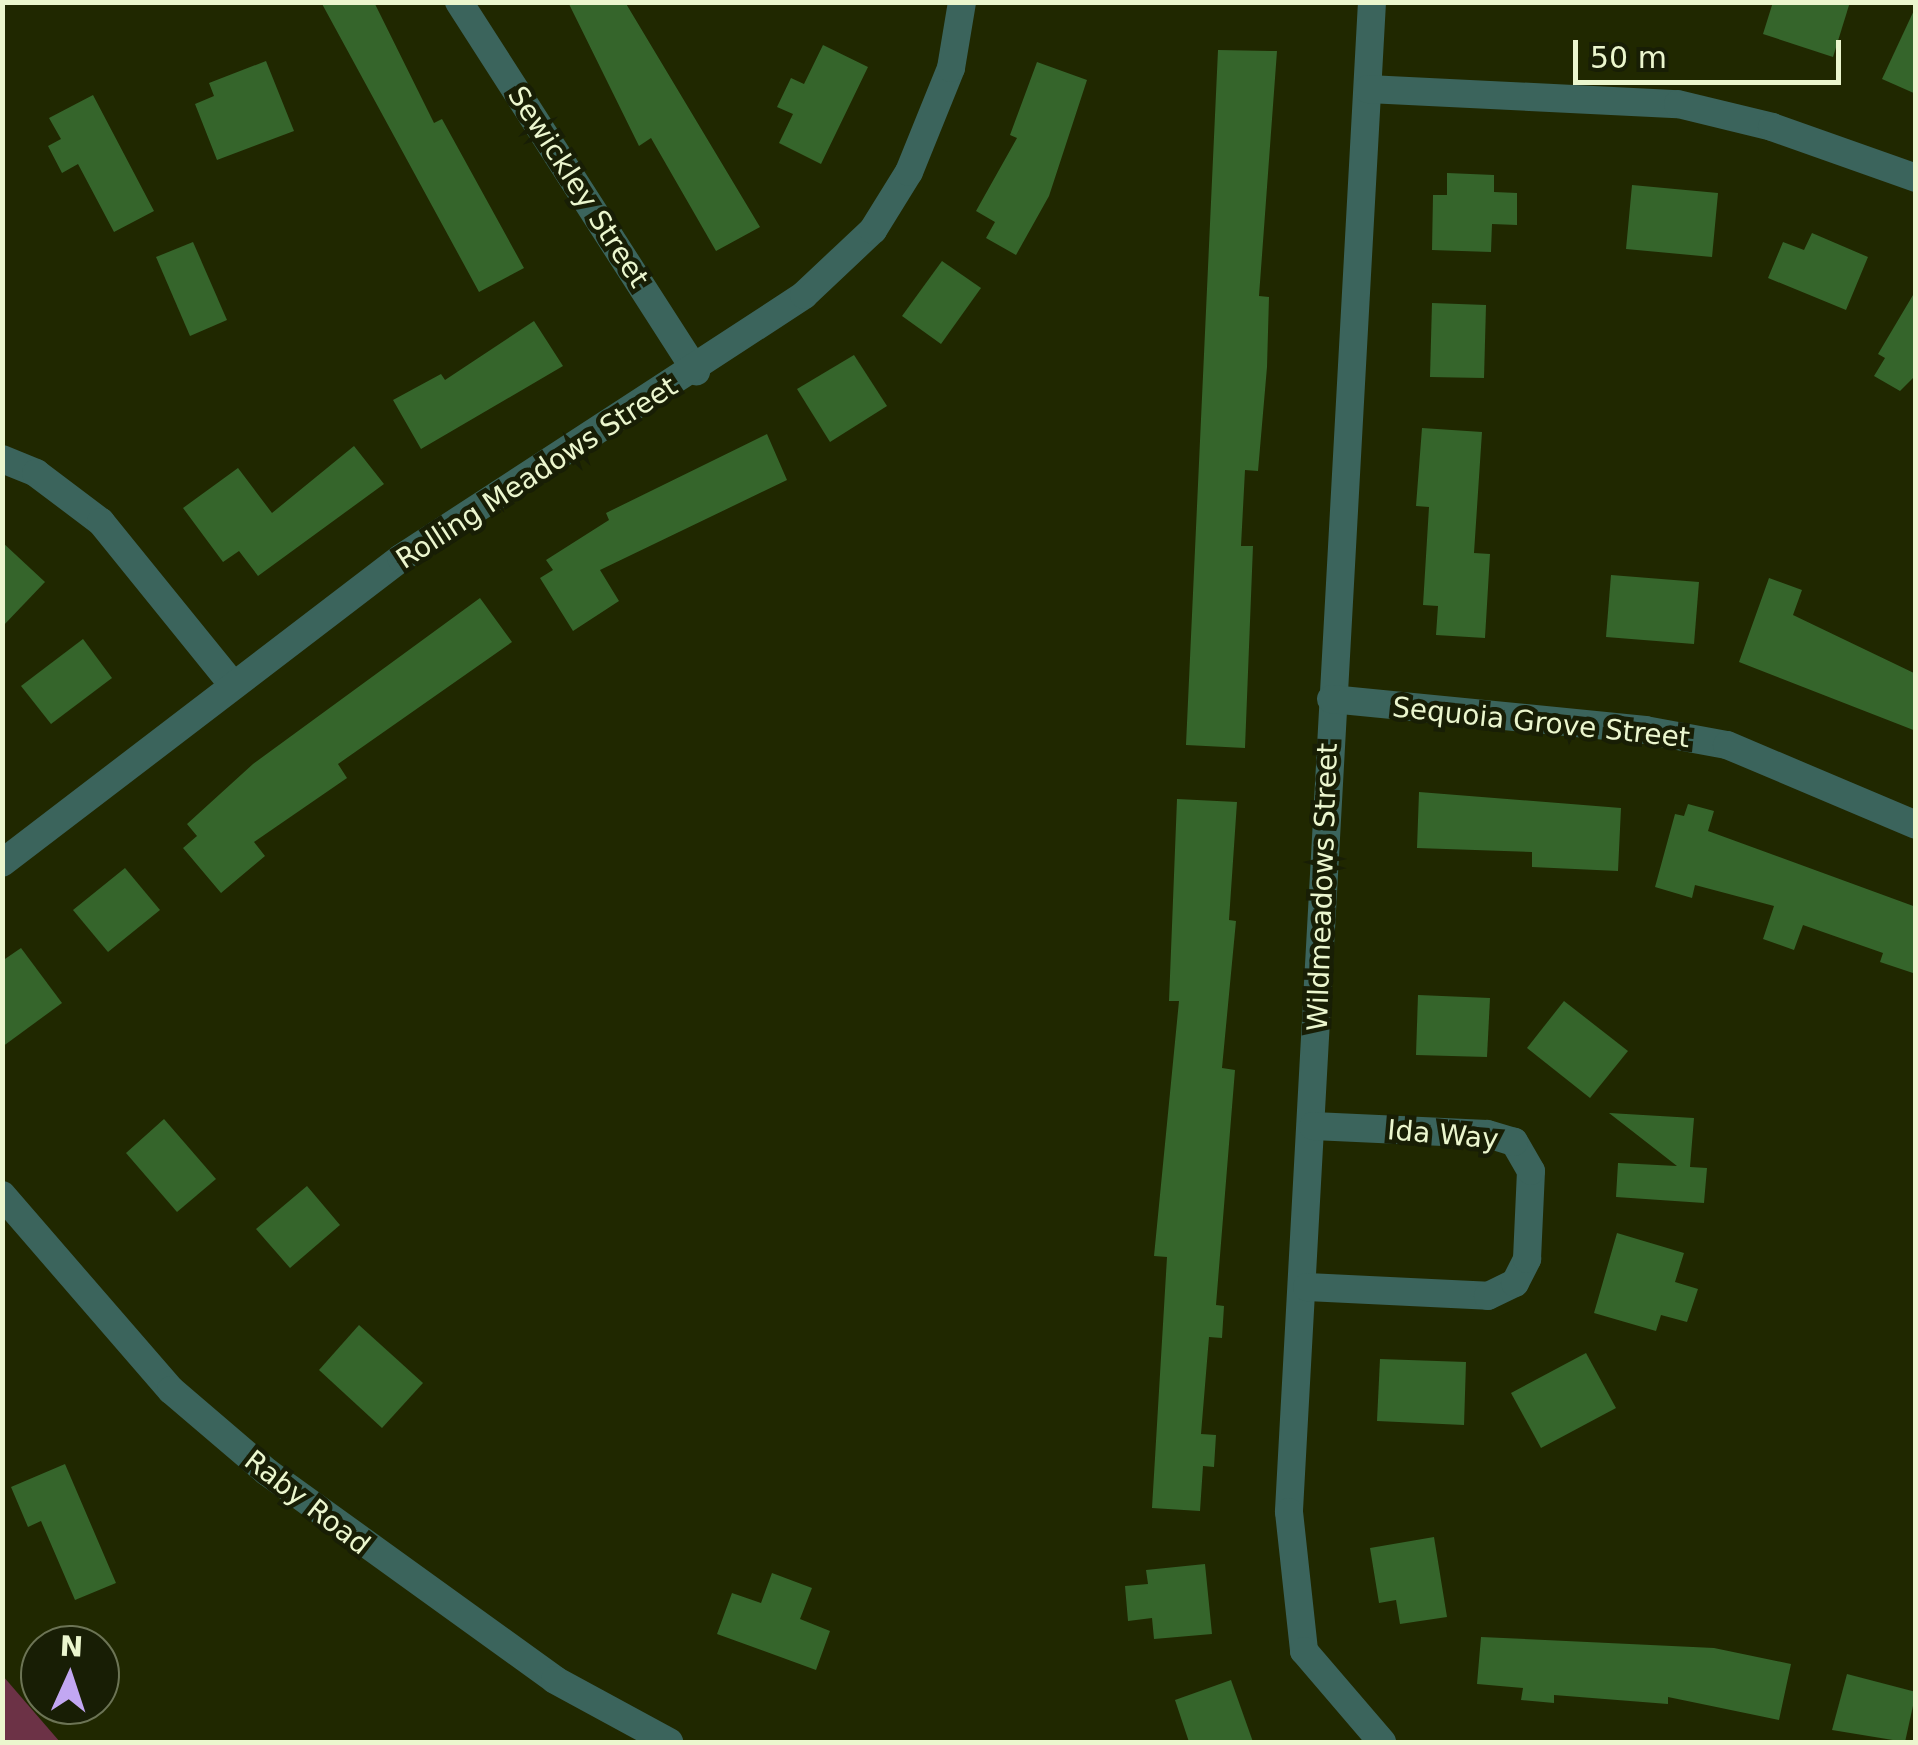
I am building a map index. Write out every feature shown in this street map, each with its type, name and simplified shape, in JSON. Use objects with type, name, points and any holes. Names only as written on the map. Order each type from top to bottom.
[{"type":"street","name":"Sewickley Street","points":[[459,2],[696,372]]},
{"type":"street","name":"Rolling Meadows Street","points":[[2,863],[402,558],[696,372],[804,295],[873,230],[909,172],[951,68],[962,2]]},
{"type":"street","name":"Wildmeadows Street","points":[[1372,2],[1331,700],[1307,1287],[1290,1512],[1304,1650],[1382,1742]]},
{"type":"street","points":[[1368,89],[1678,104],[1772,127],[1916,178]]},
{"type":"street","points":[[2,459],[36,473],[101,522],[232,684]]},
{"type":"street","name":"Sequoia Grove Street","points":[[1331,700],[1645,730],[1728,745],[1916,826]]},
{"type":"street","name":"Ida Way","points":[[1307,1287],[1488,1296],[1515,1283],[1527,1259],[1531,1171],[1514,1142],[1487,1134],[1313,1126]]},
{"type":"street","name":"Raby Road","points":[[2,1195],[171,1390],[267,1472],[542,1671],[669,1742]]},
{"type":"shaded area","points":[[3,1676],[20,1696],[20,1725],[45,1725],[60,1742],[3,1742]]},
{"type":"building","points":[[321,2],[374,2],[434,123],[442,119],[524,268],[479,292]]},
{"type":"building","points":[[568,2],[625,2],[760,227],[716,251],[651,138],[639,146]]},
{"type":"building","points":[[1773,2],[1850,2],[1833,57],[1763,34]]},
{"type":"building","points":[[1916,6],[1916,94],[1882,79]]},
{"type":"building","points":[[823,45],[868,67],[821,164],[779,143],[793,114],[777,107],[791,78],[804,84]]},
{"type":"building","points":[[1218,50],[1277,51],[1259,296],[1269,297],[1267,367],[1258,471],[1245,470],[1241,546],[1253,546],[1245,748],[1186,745]]},
{"type":"building","points":[[266,61],[294,131],[217,160],[195,104],[214,96],[209,83]]},
{"type":"building","points":[[1037,62],[1087,80],[1049,196],[1016,255],[986,238],[995,222],[976,211],[1017,138],[1010,135]]},
{"type":"building","points":[[93,95],[154,211],[114,232],[78,164],[62,173],[48,146],[61,139],[49,118]]},
{"type":"building","points":[[1447,173],[1494,175],[1494,192],[1517,193],[1517,225],[1492,224],[1491,252],[1432,250],[1433,195],[1447,195]]},
{"type":"building","points":[[1632,185],[1718,193],[1712,257],[1626,249]]},
{"type":"building","points":[[1812,233],[1868,257],[1846,310],[1768,278],[1783,242],[1804,250]]},
{"type":"building","points":[[193,242],[227,320],[190,336],[156,257]]},
{"type":"building","points":[[942,261],[981,288],[941,344],[902,316]]},
{"type":"building","points":[[1916,290],[1916,375],[1900,391],[1874,376],[1885,358],[1878,354]]},
{"type":"building","points":[[1432,303],[1486,305],[1484,378],[1430,377]]},
{"type":"building","points":[[534,321],[563,366],[421,449],[393,400],[441,374],[445,380]]},
{"type":"building","points":[[854,355],[887,406],[830,442],[797,389]]},
{"type":"building","points":[[1422,428],[1482,432],[1474,553],[1490,554],[1485,638],[1436,635],[1438,606],[1423,605],[1429,507],[1416,506]]},
{"type":"building","points":[[767,434],[787,480],[600,570],[619,601],[573,631],[540,578],[553,570],[546,560],[609,520],[606,513]]},
{"type":"building","points":[[354,446],[384,484],[258,576],[239,551],[223,562],[183,508],[238,468],[272,513]]},
{"type":"building","points":[[2,542],[45,582],[2,627]]},
{"type":"building","points":[[1611,575],[1699,582],[1694,644],[1606,637]]},
{"type":"building","points":[[1769,578],[1802,590],[1793,615],[1916,674],[1916,731],[1739,662]]},
{"type":"building","points":[[480,598],[512,642],[338,764],[347,778],[254,842],[265,856],[221,893],[183,848],[197,836],[187,824],[253,764]]},
{"type":"building","points":[[83,639],[112,678],[51,724],[21,686]]},
{"type":"building","points":[[1419,792],[1621,808],[1618,871],[1532,867],[1532,852],[1417,848]]},
{"type":"building","points":[[1177,799],[1237,802],[1229,920],[1236,921],[1222,1068],[1235,1070],[1216,1305],[1224,1306],[1222,1338],[1209,1337],[1201,1434],[1216,1435],[1214,1467],[1203,1466],[1200,1511],[1152,1508],[1167,1257],[1154,1256],[1179,1001],[1169,1001]]},
{"type":"building","points":[[1688,804],[1714,811],[1708,831],[1916,907],[1916,974],[1880,962],[1883,953],[1803,925],[1794,950],[1763,939],[1774,906],[1695,885],[1692,898],[1655,887],[1675,814],[1684,816]]},
{"type":"building","points":[[125,868],[160,910],[108,952],[73,910]]},
{"type":"building","points":[[21,948],[62,1003],[2,1047],[2,961]]},
{"type":"building","points":[[1418,995],[1490,998],[1487,1057],[1416,1055]]},
{"type":"building","points":[[1564,1001],[1628,1051],[1590,1098],[1527,1048]]},
{"type":"building","points":[[1609,1113],[1694,1118],[1690,1167],[1707,1168],[1704,1203],[1616,1197],[1618,1163],[1677,1166]]},
{"type":"building","points":[[164,1119],[216,1179],[177,1212],[126,1153]]},
{"type":"building","points":[[307,1186],[340,1225],[290,1268],[256,1229]]},
{"type":"building","points":[[1617,1233],[1684,1253],[1675,1282],[1698,1289],[1687,1322],[1661,1315],[1656,1331],[1594,1313]]},
{"type":"building","points":[[359,1325],[423,1383],[382,1428],[319,1370]]},
{"type":"building","points":[[1586,1353],[1616,1408],[1541,1448],[1511,1393]]},
{"type":"building","points":[[1380,1359],[1466,1362],[1464,1425],[1377,1421]]},
{"type":"building","points":[[65,1464],[116,1583],[75,1600],[41,1521],[28,1527],[11,1487]]},
{"type":"building","points":[[1434,1537],[1447,1617],[1400,1624],[1396,1600],[1379,1603],[1370,1548]]},
{"type":"building","points":[[1205,1564],[1212,1634],[1154,1639],[1152,1618],[1128,1621],[1125,1586],[1148,1584],[1146,1570]]},
{"type":"building","points":[[772,1573],[812,1588],[800,1619],[830,1631],[816,1670],[717,1634],[732,1593],[761,1603]]},
{"type":"building","points":[[1481,1637],[1714,1648],[1791,1664],[1779,1720],[1668,1697],[1668,1704],[1554,1695],[1554,1703],[1521,1700],[1523,1688],[1477,1684]]},
{"type":"building","points":[[1847,1674],[1916,1692],[1905,1742],[1832,1730]]},
{"type":"building","points":[[1231,1680],[1253,1742],[1189,1742],[1175,1700]]}]
